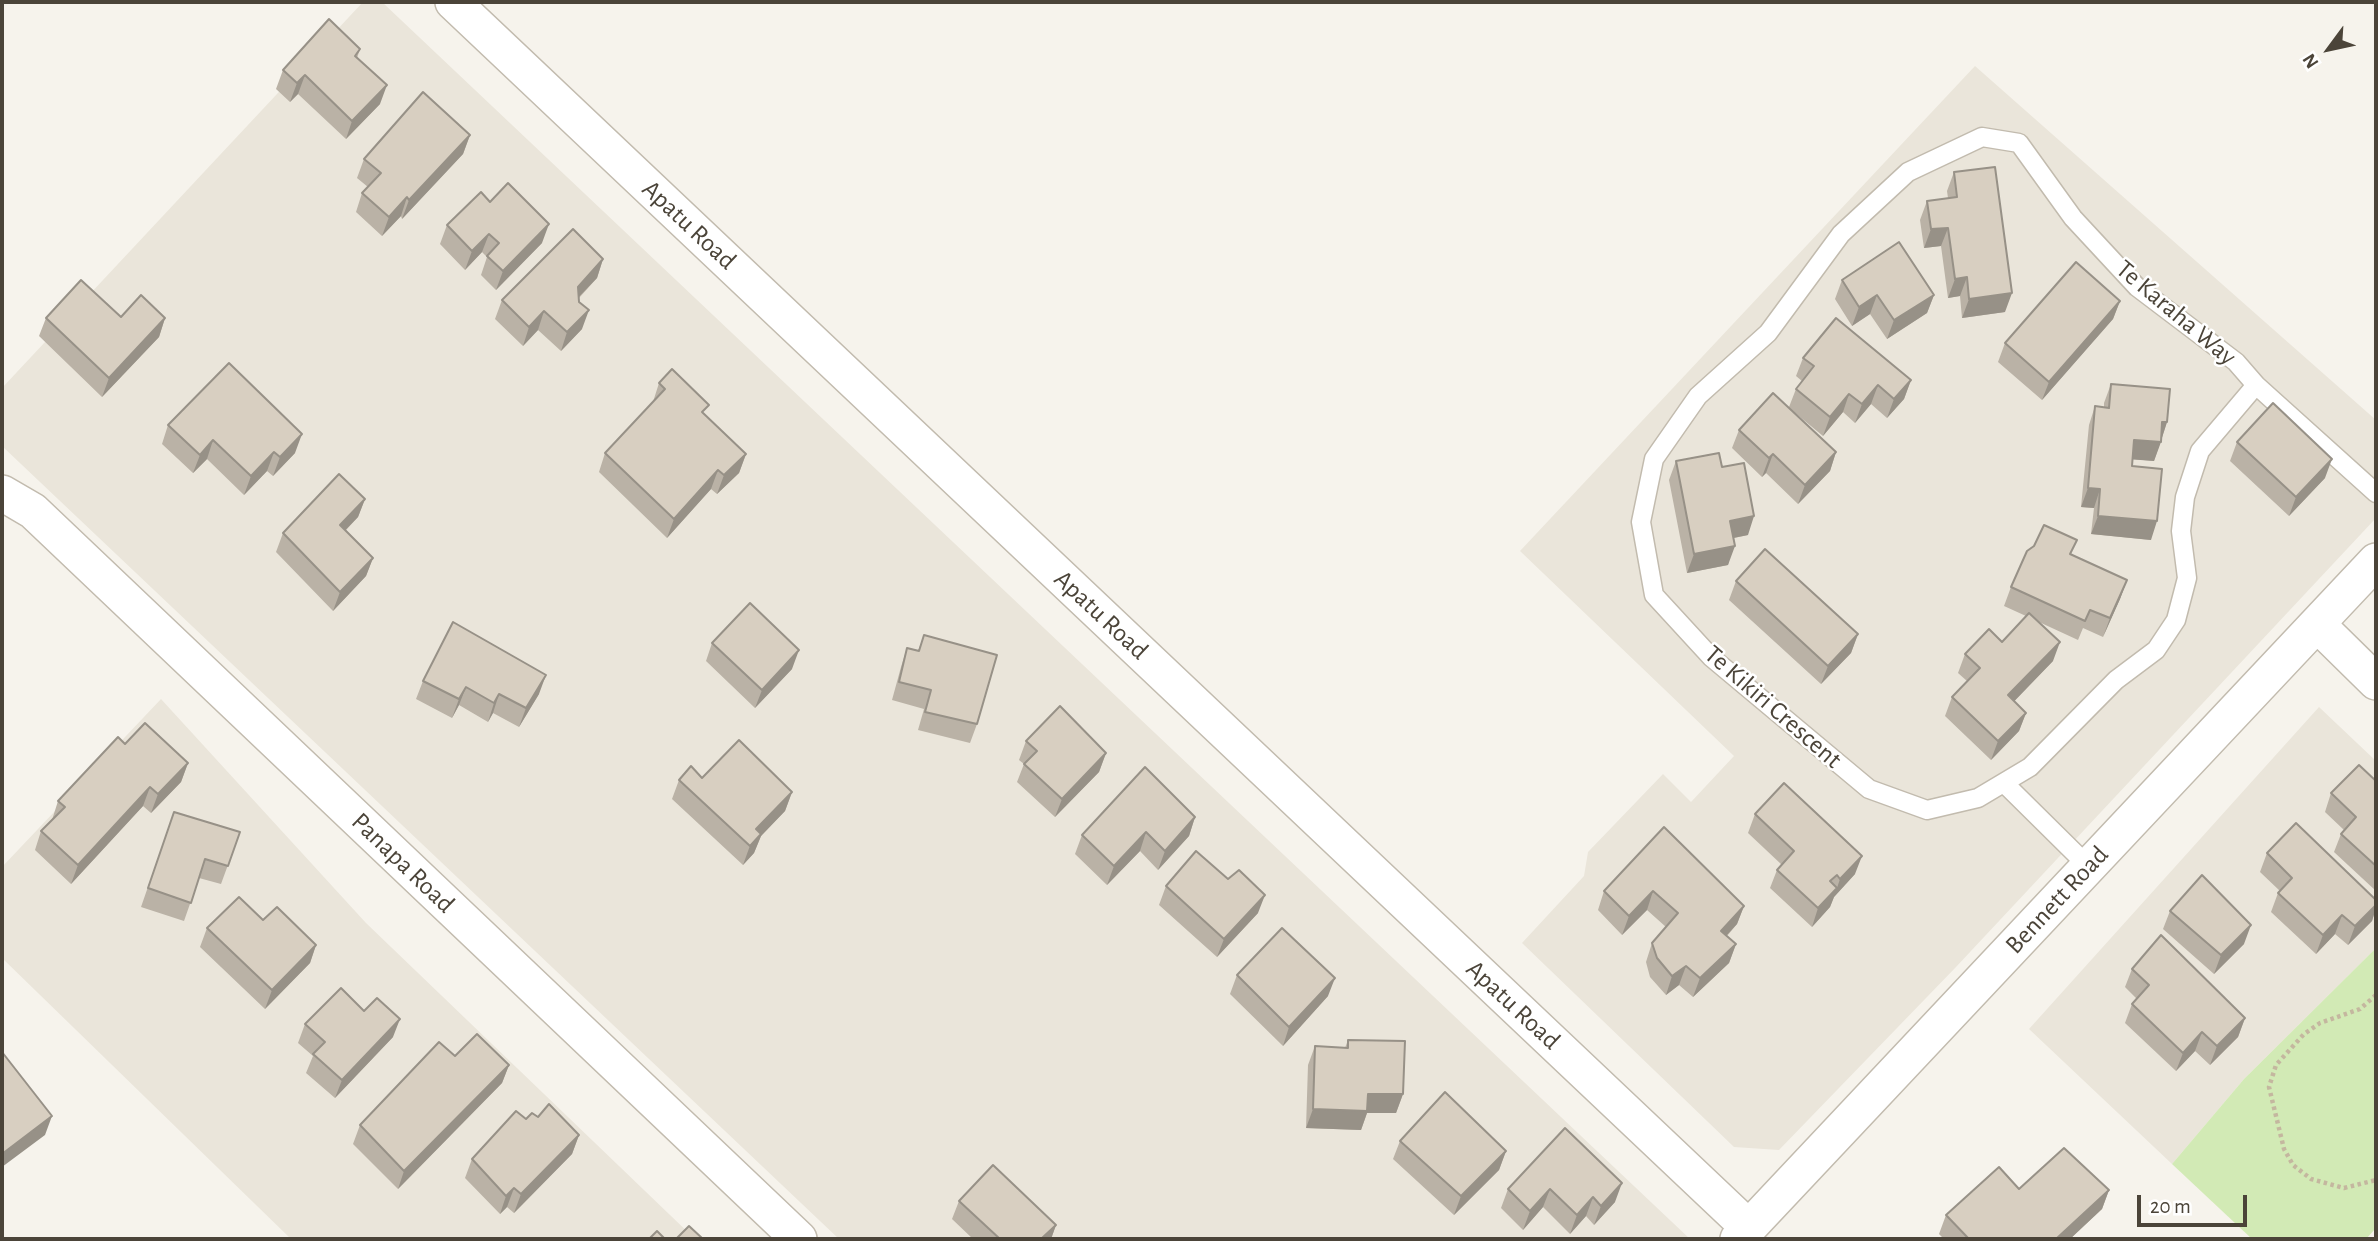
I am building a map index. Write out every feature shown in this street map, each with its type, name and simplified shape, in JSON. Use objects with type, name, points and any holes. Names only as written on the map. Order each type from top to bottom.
[{"type":"street","name":"Apatu Road","points":[[453,2],[1744,1234]]},
{"type":"street","name":"Panapa Road","points":[[2,493],[33,511],[799,1239]]},
{"type":"street","name":"Bennett Road","points":[[1744,1234],[2376,561]]},
{"type":"street","points":[[2318,625],[2376,682]]},
{"type":"lane","name":"Te Karaha Way","points":[[1982,137],[2019,143],[2073,218],[2137,287],[2236,362],[2256,385],[2376,493]]},
{"type":"lane","name":"Te Kikiri Crescent","points":[[1982,137],[1908,172],[1841,234],[1768,334],[1698,396],[1654,459],[1641,522],[1654,594],[1711,657],[1869,789],[1927,810],[1978,799],[2030,766],[2116,680],[2156,650],[2176,620],[2187,578],[2181,531],[2185,497],[2200,451],[2256,385]]},
{"type":"lane","points":[[2004,783],[2088,866]]},
{"type":"path","points":[[2376,995],[2360,1009],[2320,1023],[2304,1034],[2276,1065],[2269,1087],[2284,1149],[2293,1165],[2311,1179],[2344,1188],[2376,1180]]},
{"type":"shaded area","points":[[363,2],[382,2],[1690,1239],[839,1239],[2,446],[2,388]]},
{"type":"shaded area","points":[[1975,66],[2376,420],[2376,518],[1956,967],[1779,1150],[1734,1147],[1522,943],[1584,876],[1588,852],[1663,774],[1691,802],[1734,756],[1520,551]]},
{"type":"shaded area","points":[[161,699],[366,923],[695,1239],[291,1239],[2,958],[2,867]]},
{"type":"shaded area","points":[[2319,707],[2376,761],[2376,948],[2244,1079],[2172,1164],[2029,1029]]},
{"type":"green space","points":[[2376,948],[2376,1228],[2366,1239],[2252,1239],[2172,1164],[2244,1079]]},
{"type":"building","points":[[329,19],[360,49],[355,56],[387,85],[352,121],[305,75],[297,83],[283,70]]},
{"type":"building","points":[[423,92],[470,135],[409,200],[407,197],[389,217],[362,193],[381,173],[364,159]]},
{"type":"building","points":[[1995,167],[2012,293],[1969,299],[1967,277],[1955,279],[1948,228],[1931,229],[1927,201],[1957,197],[1954,172]]},
{"type":"building","points":[[508,183],[549,224],[503,271],[487,256],[499,243],[489,234],[472,251],[447,225],[481,192],[490,202]]},
{"type":"building","points":[[573,229],[603,259],[578,287],[579,302],[589,310],[567,332],[544,311],[529,327],[502,300]]},
{"type":"building","points":[[1899,242],[1934,295],[1894,320],[1877,295],[1859,307],[1842,280]]},
{"type":"building","points":[[2076,262],[2120,301],[2049,382],[2005,343]]},
{"type":"building","points":[[81,280],[121,317],[141,295],[165,318],[109,378],[46,318]]},
{"type":"building","points":[[1836,318],[1911,380],[1894,399],[1878,385],[1862,404],[1849,394],[1830,417],[1796,389],[1814,366],[1803,358]]},
{"type":"building","points":[[229,363],[302,434],[280,457],[274,452],[251,476],[213,440],[200,455],[168,425]]},
{"type":"building","points":[[672,369],[709,405],[702,412],[746,454],[724,475],[718,470],[674,519],[605,453],[665,389],[659,383]]},
{"type":"building","points":[[2111,384],[2170,389],[2167,422],[2162,422],[2161,442],[2134,440],[2132,466],[2162,469],[2157,521],[2098,516],[2100,489],[2088,488],[2095,406],[2109,408]]},
{"type":"building","points":[[1773,393],[1836,452],[1805,485],[1773,454],[1769,458],[1739,430]]},
{"type":"building","points":[[2273,403],[2332,459],[2296,497],[2237,442]]},
{"type":"building","points":[[1719,453],[1722,467],[1744,463],[1754,516],[1730,521],[1735,546],[1694,554],[1676,461]]},
{"type":"building","points":[[339,474],[365,499],[340,525],[373,558],[340,592],[283,533]]},
{"type":"building","points":[[2044,525],[2077,540],[2070,554],[2127,580],[2110,618],[2090,610],[2085,621],[2011,587],[2027,551],[2034,546]]},
{"type":"building","points":[[1765,549],[1858,634],[1828,666],[1736,581]]},
{"type":"building","points":[[750,603],[799,650],[762,690],[712,643]]},
{"type":"building","points":[[2029,613],[2060,642],[2008,695],[2026,713],[1998,741],[1952,697],[1980,668],[1965,654],[1989,629],[2002,642]]},
{"type":"building","points":[[453,622],[546,675],[526,708],[499,694],[494,703],[466,687],[459,699],[423,681]]},
{"type":"building","points":[[924,635],[997,655],[977,724],[925,712],[931,690],[899,682],[907,648],[919,651]]},
{"type":"building","points":[[1060,706],[1106,753],[1062,799],[1024,764],[1037,751],[1026,741]]},
{"type":"building","points":[[145,723],[188,763],[158,794],[150,787],[78,865],[41,831],[65,807],[58,801],[118,737],[125,744]]},
{"type":"building","points":[[739,740],[792,792],[756,829],[761,834],[750,846],[679,780],[691,766],[702,778]]},
{"type":"building","points":[[2359,765],[2376,781],[2376,866],[2341,834],[2356,817],[2331,793]]},
{"type":"building","points":[[1145,767],[1195,817],[1165,851],[1146,832],[1114,866],[1082,835]]},
{"type":"building","points":[[1784,783],[1862,856],[1840,879],[1837,875],[1830,881],[1837,888],[1818,908],[1777,870],[1794,851],[1755,814]]},
{"type":"building","points":[[174,812],[240,832],[228,866],[205,859],[191,903],[148,888]]},
{"type":"building","points":[[2296,823],[2376,900],[2376,905],[2355,926],[2342,915],[2323,935],[2278,893],[2292,878],[2267,853]]},
{"type":"building","points":[[1664,827],[1744,906],[1721,931],[1736,944],[1700,978],[1686,966],[1672,976],[1657,958],[1652,943],[1678,913],[1653,891],[1629,916],[1604,891]]},
{"type":"building","points":[[1196,851],[1228,879],[1239,870],[1265,895],[1224,939],[1166,886]]},
{"type":"building","points":[[2202,875],[2251,925],[2221,955],[2170,911]]},
{"type":"building","points":[[239,897],[263,920],[277,907],[316,945],[272,990],[207,928]]},
{"type":"building","points":[[1282,928],[1335,978],[1289,1027],[1237,975]]},
{"type":"building","points":[[2161,935],[2245,1018],[2217,1046],[2202,1032],[2183,1053],[2132,1004],[2149,985],[2132,969]]},
{"type":"building","points":[[341,988],[364,1011],[377,998],[400,1019],[342,1080],[313,1054],[325,1042],[305,1024]]},
{"type":"building","points":[[477,1034],[509,1065],[404,1171],[360,1125],[439,1042],[455,1056]]},
{"type":"building","points":[[1348,1040],[1405,1041],[1403,1094],[1368,1094],[1367,1111],[1313,1109],[1315,1046],[1348,1048]]},
{"type":"building","points":[[2,1052],[52,1116],[2,1154]]},
{"type":"building","points":[[1445,1092],[1506,1151],[1461,1196],[1400,1141]]},
{"type":"building","points":[[549,1104],[579,1135],[521,1194],[514,1188],[506,1196],[472,1159],[516,1111],[526,1119],[532,1113],[538,1117]]},
{"type":"building","points":[[1565,1128],[1622,1183],[1601,1206],[1593,1197],[1577,1215],[1550,1189],[1530,1211],[1508,1189]]},
{"type":"building","points":[[2064,1148],[2109,1190],[2056,1239],[1969,1239],[1946,1215],[1999,1167],[2019,1189]]},
{"type":"building","points":[[993,1165],[1056,1225],[1041,1239],[1000,1239],[959,1201]]},
{"type":"building","points":[[689,1226],[703,1239],[676,1239]]},
{"type":"building","points":[[657,1231],[665,1239],[649,1239]]}]
